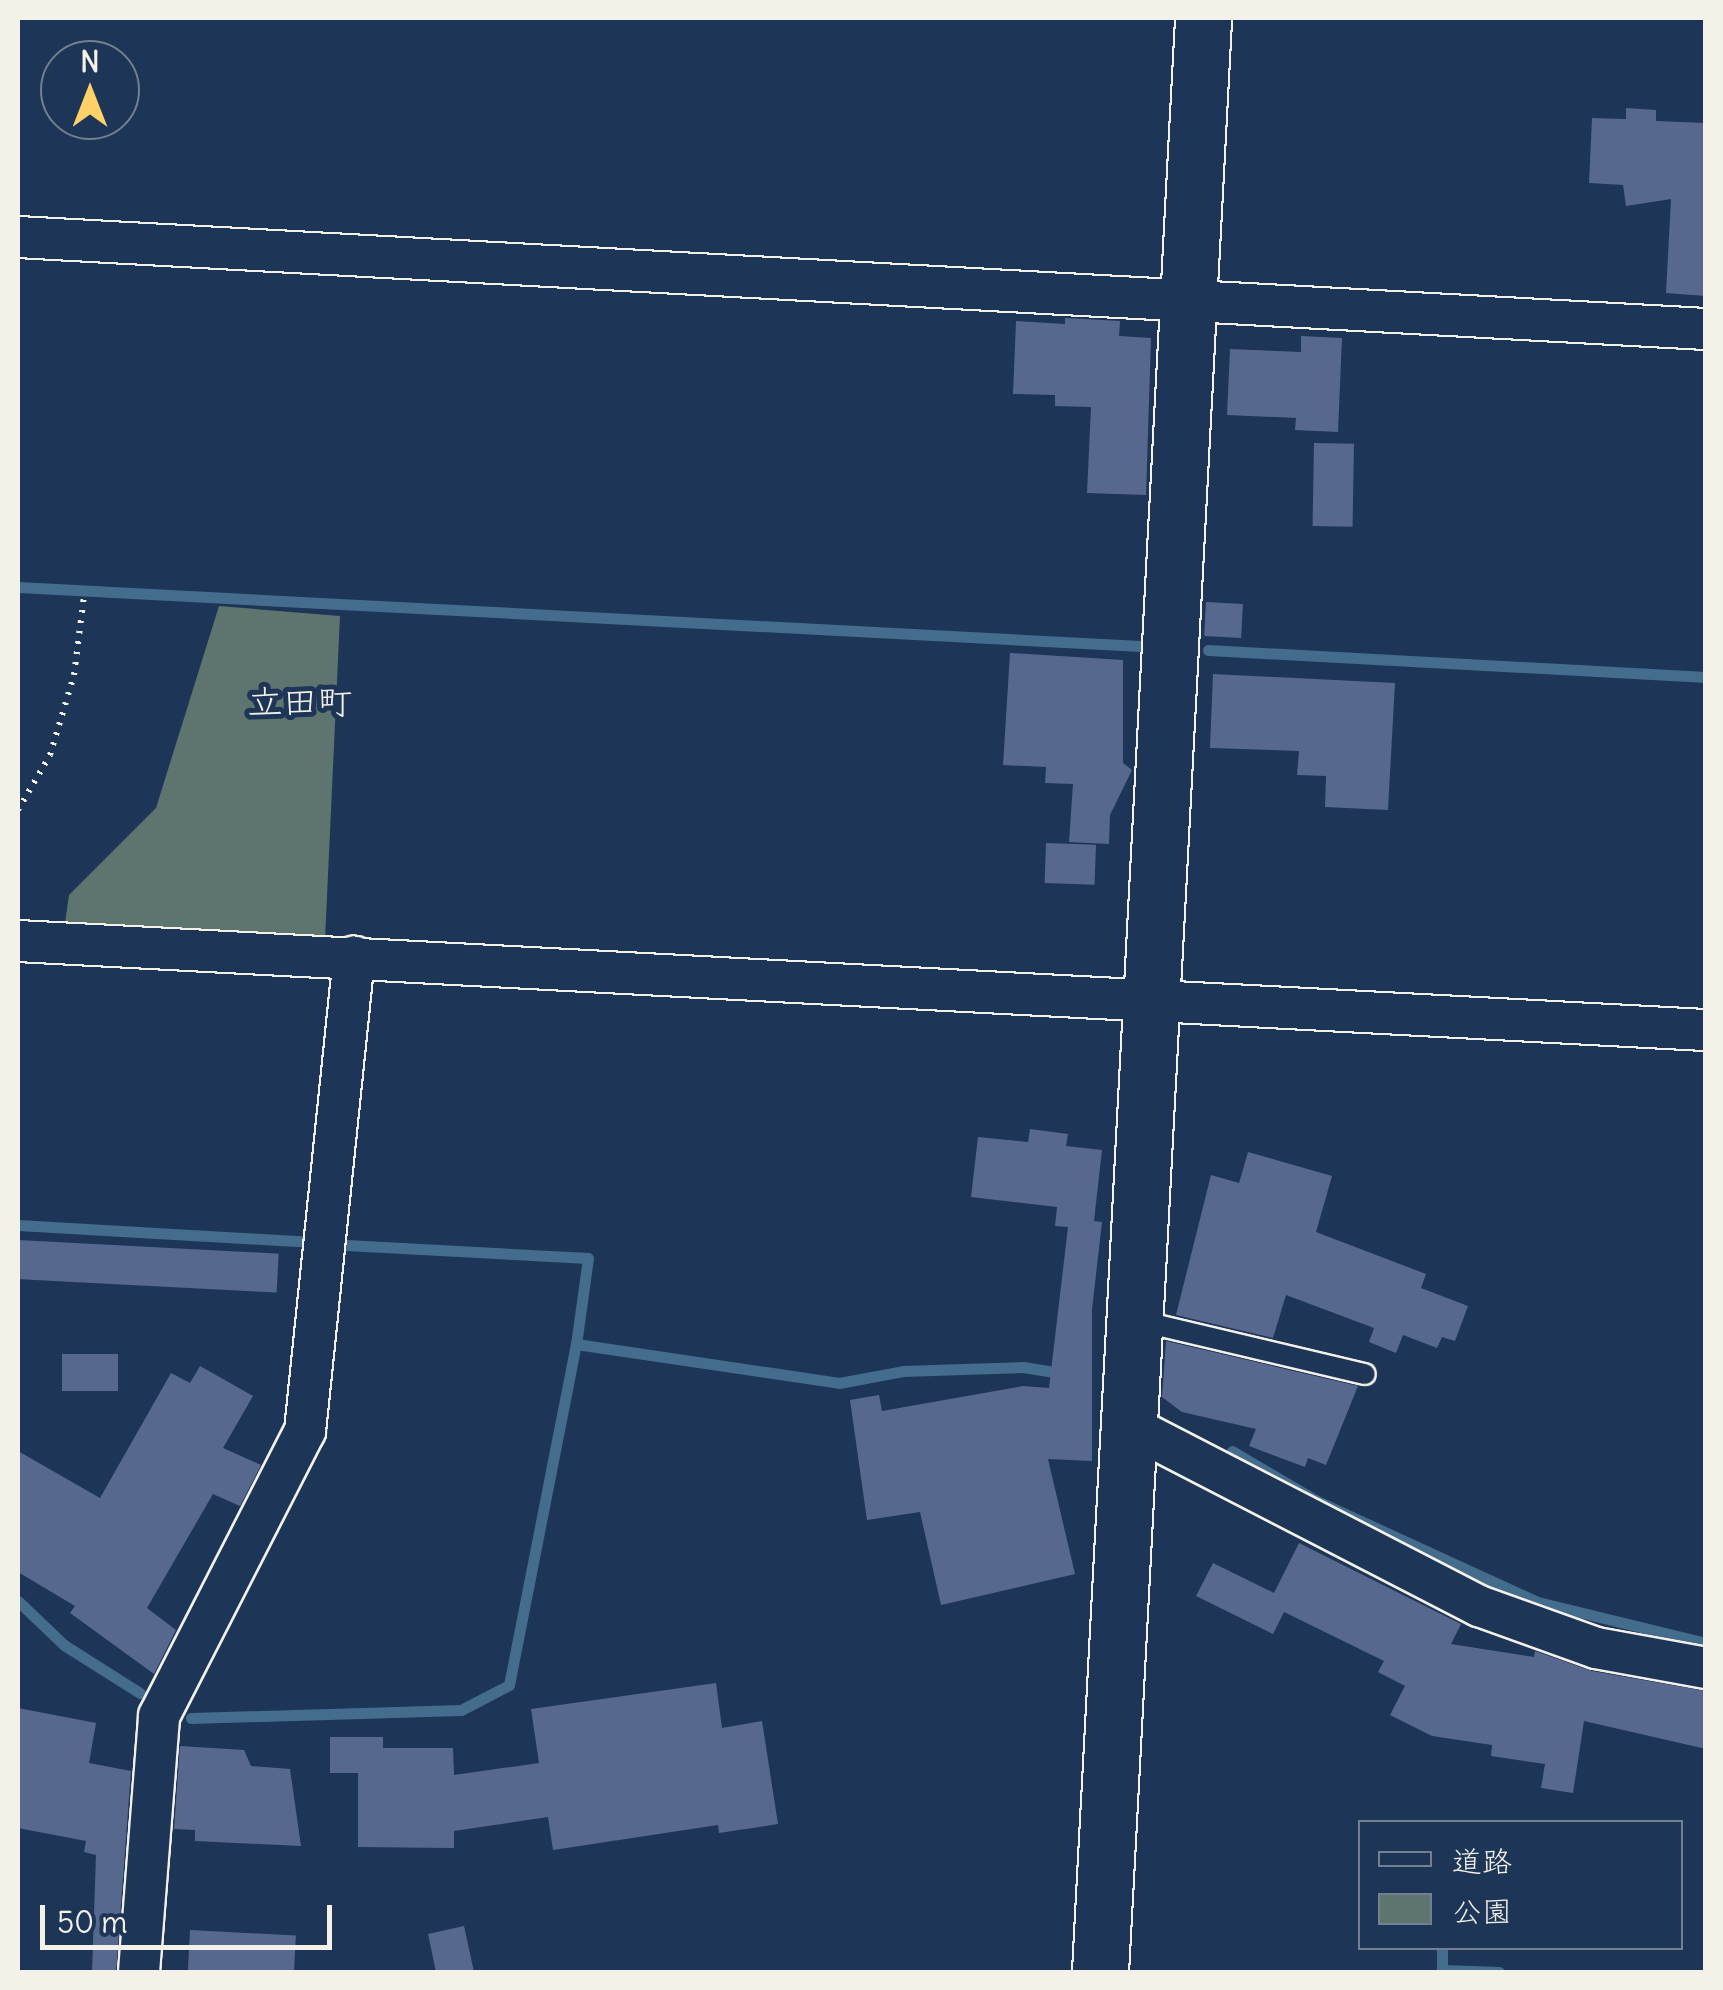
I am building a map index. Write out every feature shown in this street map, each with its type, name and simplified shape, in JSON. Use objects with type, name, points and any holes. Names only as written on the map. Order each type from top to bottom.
[{"type":"street","points":[[1100,1972],[1203,18]]},
{"type":"street","points":[[18,236],[1706,329]]},
{"type":"street","points":[[18,941],[1150,1004],[1706,1030]]},
{"type":"street","points":[[140,1972],[159,1716],[305,1432],[354,957]]},
{"type":"street","points":[[1128,1425],[1478,1606],[1596,1648],[1706,1668]]},
{"type":"lane","points":[[1134,1319],[1366,1374]]},
{"type":"path","points":[[18,810],[55,739],[74,676],[84,596]]},
{"type":"green space","points":[[219,606],[340,616],[325,940],[64,930],[69,895],[156,808]]},
{"type":"building","points":[[1626,108],[1656,110],[1656,121],[1706,123],[1706,296],[1666,293],[1671,199],[1626,206],[1623,185],[1589,183],[1592,118],[1626,119]]},
{"type":"building","points":[[1065,318],[1120,321],[1119,336],[1151,338],[1146,495],[1087,493],[1091,407],[1055,406],[1055,395],[1013,394],[1016,321],[1065,324]]},
{"type":"building","points":[[1301,336],[1342,338],[1338,432],[1295,430],[1296,418],[1227,415],[1230,349],[1301,352]]},
{"type":"building","points":[[1314,443],[1354,444],[1353,527],[1313,526]]},
{"type":"building","points":[[1206,602],[1243,604],[1241,638],[1204,636]]},
{"type":"building","points":[[1010,653],[1123,660],[1123,763],[1132,770],[1110,815],[1109,844],[1069,842],[1073,784],[1045,783],[1046,767],[1003,765]]},
{"type":"building","points":[[1213,674],[1395,683],[1388,810],[1325,807],[1326,776],[1297,775],[1299,751],[1210,748]]},
{"type":"building","points":[[1046,843],[1096,845],[1095,885],[1045,883]]},
{"type":"building","points":[[1030,1129],[1068,1134],[1066,1146],[1102,1150],[1094,1221],[1102,1222],[1092,1310],[1092,1461],[1048,1459],[1075,1574],[941,1605],[920,1512],[867,1520],[850,1400],[879,1395],[882,1411],[1023,1386],[1049,1388],[1068,1227],[1055,1226],[1057,1207],[971,1197],[978,1137],[1028,1142]]},
{"type":"building","points":[[1248,1152],[1332,1176],[1316,1232],[1426,1274],[1421,1288],[1468,1306],[1455,1341],[1442,1337],[1437,1348],[1403,1335],[1396,1353],[1369,1342],[1374,1328],[1286,1295],[1273,1338],[1176,1315],[1211,1175],[1239,1183]]},
{"type":"building","points":[[18,1240],[279,1254],[277,1293],[18,1279]]},
{"type":"building","points":[[1166,1341],[1358,1386],[1326,1465],[1308,1458],[1305,1467],[1249,1446],[1256,1429],[1182,1412],[1162,1397]]},
{"type":"building","points":[[62,1354],[118,1354],[118,1391],[62,1391]]},
{"type":"building","points":[[200,1366],[253,1396],[223,1448],[261,1465],[240,1506],[213,1494],[147,1608],[176,1630],[154,1674],[70,1613],[75,1606],[18,1572],[18,1451],[100,1498],[171,1373],[190,1383]]},
{"type":"building","points":[[1299,1543],[1461,1624],[1451,1644],[1534,1657],[1535,1651],[1592,1671],[1706,1691],[1706,1749],[1584,1721],[1573,1793],[1541,1788],[1545,1764],[1491,1756],[1492,1745],[1432,1736],[1390,1715],[1405,1686],[1378,1672],[1384,1661],[1284,1612],[1273,1634],[1196,1596],[1213,1563],[1274,1593]]},
{"type":"building","points":[[716,1683],[722,1728],[762,1721],[778,1824],[719,1833],[718,1825],[553,1850],[548,1817],[454,1831],[454,1848],[358,1847],[358,1773],[330,1773],[330,1737],[383,1737],[383,1748],[453,1748],[454,1775],[539,1763],[531,1709]]},
{"type":"building","points":[[18,1708],[96,1723],[89,1763],[131,1771],[116,1972],[92,1972],[96,1855],[84,1852],[86,1841],[18,1828]]},
{"type":"building","points":[[180,1746],[244,1750],[251,1766],[290,1769],[301,1846],[195,1841],[195,1830],[174,1829]]},
{"type":"building","points":[[464,1926],[474,1972],[436,1972],[428,1934]]},
{"type":"building","points":[[190,1930],[296,1936],[294,1972],[188,1972]]},
{"type":"waterway","points":[[18,587],[1140,646]]},
{"type":"waterway","points":[[1208,650],[1706,677]]},
{"type":"waterway","points":[[18,1225],[309,1242]]},
{"type":"waterway","points":[[346,1245],[588,1258],[576,1344]]},
{"type":"waterway","points":[[191,1718],[461,1710],[509,1685],[576,1344],[839,1383],[903,1371],[1023,1367],[1066,1374]]},
{"type":"waterway","points":[[1232,1451],[1317,1501],[1538,1602],[1706,1643]]},
{"type":"waterway","points":[[18,1601],[64,1645],[140,1693]]},
{"type":"waterway","points":[[1442,1950],[1442,1970],[1499,1972]]},
{"type":"district","name":"立田町","points":[[300,701]]}]
